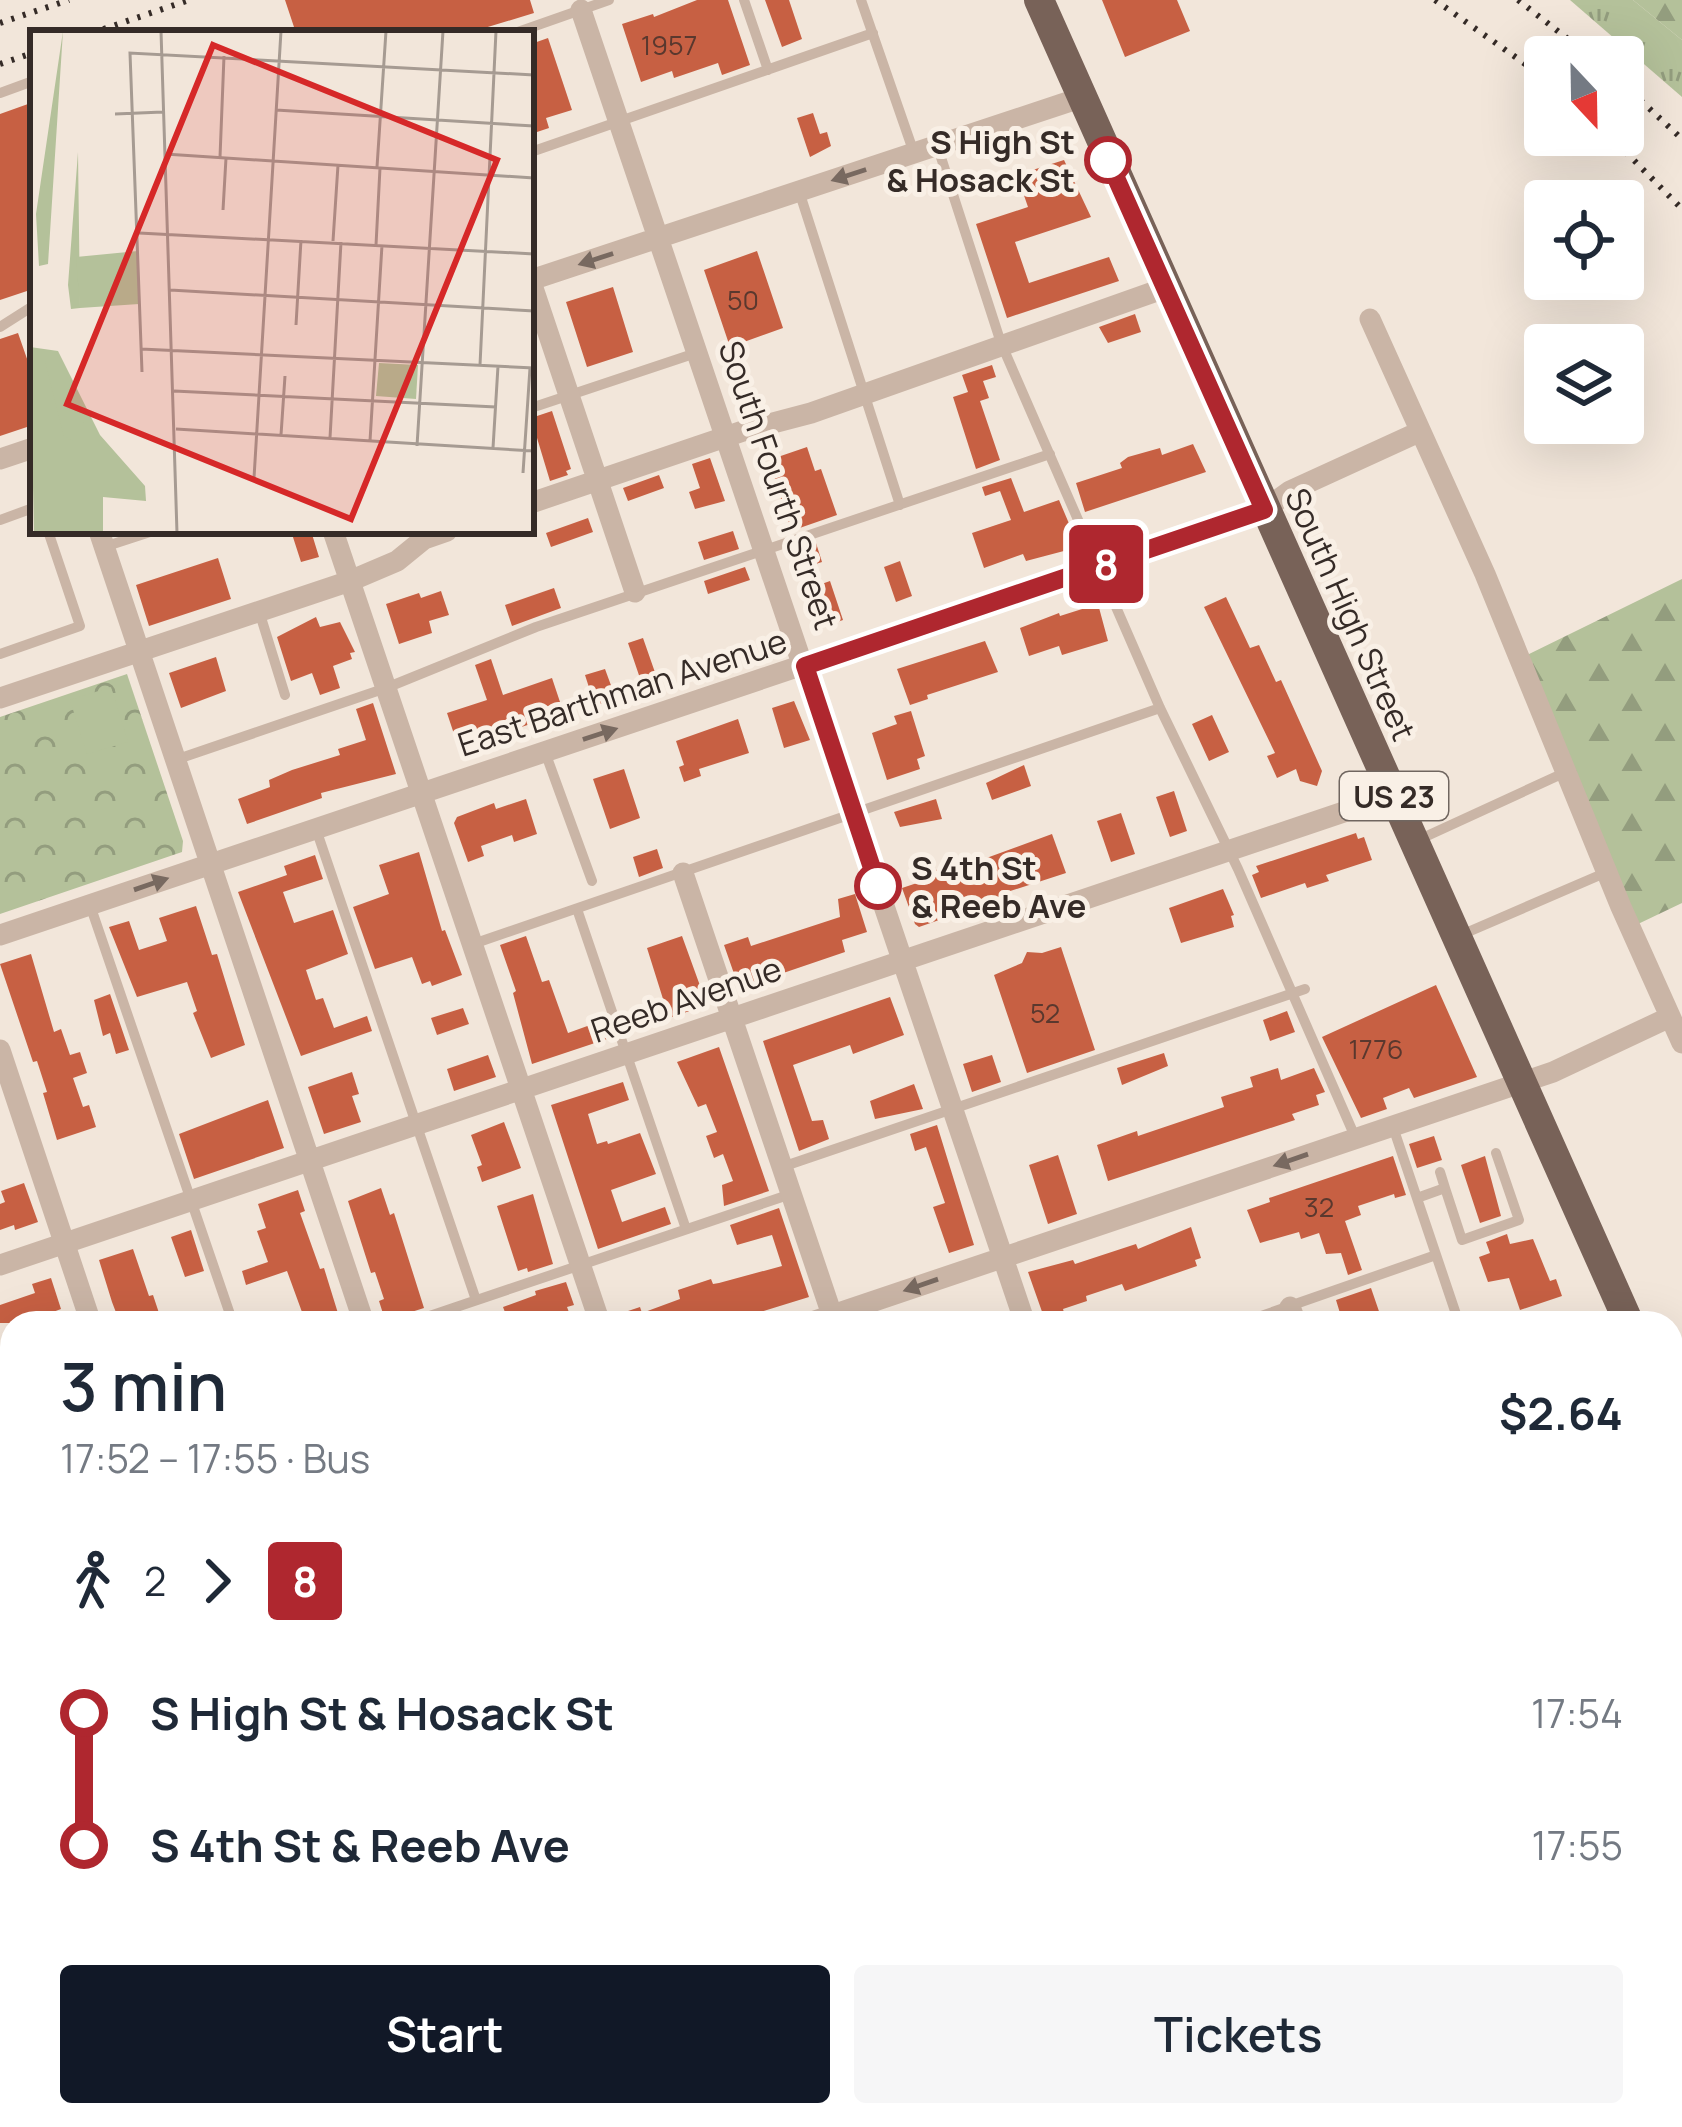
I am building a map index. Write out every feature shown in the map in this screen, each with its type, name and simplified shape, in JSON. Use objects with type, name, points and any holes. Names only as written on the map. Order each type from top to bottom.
[{"type":"main road","name":"South High Street","points":[[1039,0],[1624,1311]]},
{"type":"street","name":"South Fourth Street","points":[[581,10],[1021,1311]]},
{"type":"street","points":[[534,280],[1080,98]]},
{"type":"street","points":[[534,502],[862,395],[1165,288]]},
{"type":"street","points":[[534,290],[635,592]]},
{"type":"street","points":[[1370,320],[1485,574],[1607,872],[1676,1015],[1682,1043]]},
{"type":"street","name":"East Barthman Avenue","points":[[0,935],[1264,510],[1290,490],[1418,432]]},
{"type":"street","points":[[0,459],[30,449]]},
{"type":"street","points":[[334,534],[596,1311]]},
{"type":"street","points":[[0,698],[350,580],[397,561],[424,539],[438,534]]},
{"type":"street","points":[[102,539],[360,1311]]},
{"type":"street","name":"Reeb Avenue","points":[[0,1265],[1394,795]]},
{"type":"street","points":[[683,873],[791,1194],[818,1311]]},
{"type":"street","points":[[846,1311],[1553,1072],[1676,1015]]},
{"type":"street","points":[[0,1050],[8,1098],[87,1311]]},
{"type":"lane","points":[[524,30],[609,0]]},
{"type":"lane","points":[[744,0],[768,70]]},
{"type":"lane","points":[[861,0],[914,153]]},
{"type":"lane","points":[[534,151],[873,33]]},
{"type":"lane","points":[[0,93],[30,83]]},
{"type":"lane","points":[[938,146],[1001,343],[1355,1138]]},
{"type":"lane","points":[[799,191],[900,505]]},
{"type":"lane","points":[[0,326],[30,308]]},
{"type":"lane","points":[[534,407],[699,352]]},
{"type":"lane","points":[[175,760],[386,688],[635,592],[1050,454]]},
{"type":"lane","points":[[0,520],[30,509]]},
{"type":"lane","points":[[0,654],[80,626],[48,534]]},
{"type":"lane","points":[[102,539],[134,534]]},
{"type":"lane","points":[[260,611],[285,694]]},
{"type":"lane","points":[[473,944],[1160,708]]},
{"type":"lane","points":[[545,752],[592,881]]},
{"type":"lane","points":[[1414,842],[1566,772]]},
{"type":"lane","points":[[316,829],[476,1300]]},
{"type":"lane","points":[[1457,937],[1607,872]]},
{"type":"lane","points":[[90,905],[228,1311]]},
{"type":"lane","points":[[577,909],[686,1229]]},
{"type":"lane","points":[[782,1167],[1305,988]]},
{"type":"lane","points":[[1393,1126],[1455,1311]]},
{"type":"lane","points":[[1440,1172],[1462,1240],[1519,1220],[1496,1153]]},
{"type":"lane","points":[[1417,1198],[1445,1188]]},
{"type":"lane","points":[[444,1311],[791,1194]]},
{"type":"lane","points":[[1303,1311],[1436,1255]]},
{"type":"green space","points":[[1570,0],[1633,0],[1682,40],[1682,97],[1644,64],[1644,36],[1612,36]]},
{"type":"green space","points":[[1633,0],[1682,0],[1682,40]]},
{"type":"green space","points":[[1682,579],[1682,903],[1638,924],[1521,658]]},
{"type":"green space","points":[[127,674],[183,841],[182,852],[0,914],[0,717]]},
{"type":"green space","points":[[111,687],[128,742],[87,754],[70,700]]},
{"type":"building","points":[[285,0],[530,0],[534,13],[478,30],[295,30]]},
{"type":"building","points":[[697,0],[728,0],[750,65],[722,75],[718,63],[674,78],[672,71],[641,82],[622,24]]},
{"type":"building","points":[[765,0],[789,0],[802,39],[782,47]]},
{"type":"building","points":[[1102,0],[1177,0],[1190,31],[1125,57]]},
{"type":"building","points":[[548,38],[572,110],[546,118],[549,128],[534,133],[534,43]]},
{"type":"building","points":[[28,104],[30,110],[30,290],[0,300],[0,114]]},
{"type":"building","points":[[813,113],[820,134],[827,132],[831,146],[810,157],[797,118]]},
{"type":"building","points":[[1064,160],[1091,217],[1015,242],[1029,283],[1109,257],[1119,281],[1007,318],[976,224],[1028,207],[1017,175]]},
{"type":"building","points":[[757,251],[783,328],[730,347],[704,270]]},
{"type":"building","points":[[613,287],[633,352],[587,367],[566,302]]},
{"type":"building","points":[[1135,314],[1141,332],[1108,343],[1099,327]]},
{"type":"building","points":[[18,333],[30,367],[30,426],[0,436],[0,339]]},
{"type":"building","points":[[992,365],[996,377],[983,381],[989,398],[980,401],[1000,460],[976,469],[953,397],[968,392],[962,375]]},
{"type":"building","points":[[552,411],[571,469],[568,475],[550,481],[534,417]]},
{"type":"building","points":[[1193,444],[1206,472],[1085,512],[1076,483],[1122,468],[1120,463],[1128,457],[1160,448],[1162,455]]},
{"type":"building","points":[[807,447],[815,471],[821,469],[837,515],[791,531],[769,460]]},
{"type":"building","points":[[710,458],[725,501],[695,509],[689,492],[700,488],[692,464]]},
{"type":"building","points":[[659,475],[664,488],[628,501],[623,488]]},
{"type":"building","points":[[1011,478],[1024,512],[1059,500],[1079,547],[1026,561],[1023,554],[984,568],[972,533],[1011,520],[1000,491],[985,496],[982,487]]},
{"type":"building","points":[[588,518],[593,532],[551,547],[546,533]]},
{"type":"building","points":[[733,531],[739,549],[704,560],[698,542]]},
{"type":"building","points":[[292,534],[312,534],[319,557],[301,562]]},
{"type":"building","points":[[816,543],[822,562],[800,569],[790,552]]},
{"type":"building","points":[[218,558],[231,599],[149,626],[136,585]]},
{"type":"building","points":[[900,561],[912,596],[896,602],[884,567]]},
{"type":"building","points":[[745,567],[750,580],[708,594],[704,581]]},
{"type":"building","points":[[830,581],[843,620],[829,625],[816,586]]},
{"type":"building","points":[[554,588],[561,608],[512,626],[505,605]]},
{"type":"building","points":[[441,591],[449,615],[429,621],[432,633],[399,644],[386,604]]},
{"type":"building","points":[[1226,597],[1250,648],[1259,645],[1276,682],[1281,680],[1322,771],[1317,786],[1300,781],[1296,769],[1277,778],[1267,756],[1275,753],[1204,607]]},
{"type":"building","points":[[1098,604],[1108,641],[1062,655],[1059,646],[1029,656],[1020,628]]},
{"type":"building","points":[[316,617],[320,627],[340,622],[355,652],[350,653],[352,659],[333,666],[340,688],[320,695],[312,673],[291,681],[277,637]]},
{"type":"building","points":[[643,638],[658,681],[643,687],[628,643]]},
{"type":"building","points":[[985,641],[998,672],[910,705],[897,669]]},
{"type":"building","points":[[216,657],[226,691],[181,708],[169,673]]},
{"type":"building","points":[[491,659],[503,695],[552,678],[560,702],[536,710],[540,721],[512,730],[514,736],[460,752],[447,713],[487,700],[475,665]]},
{"type":"building","points":[[605,669],[616,699],[595,706],[585,675]]},
{"type":"building","points":[[794,701],[810,740],[784,748],[772,708]]},
{"type":"building","points":[[373,703],[396,774],[321,793],[322,798],[247,824],[238,799],[270,787],[269,780],[340,755],[338,749],[366,740],[356,709]]},
{"type":"building","points":[[911,711],[925,756],[917,759],[920,769],[887,780],[872,733],[897,724],[894,716]]},
{"type":"building","points":[[1212,715],[1229,752],[1209,761],[1192,724]]},
{"type":"building","points":[[738,719],[749,753],[699,769],[701,776],[684,782],[676,741]]},
{"type":"building","points":[[1024,765],[1031,786],[992,800],[986,783]]},
{"type":"building","points":[[624,769],[640,818],[610,829],[593,779]]},
{"type":"building","points":[[1174,791],[1187,831],[1170,837],[1156,797]]},
{"type":"building","points":[[526,799],[537,834],[514,842],[512,835],[481,846],[484,856],[468,862],[454,823],[457,817],[494,803],[496,809]]},
{"type":"building","points":[[936,799],[942,819],[900,827],[894,812]]},
{"type":"building","points":[[1121,813],[1135,854],[1111,862],[1097,821]]},
{"type":"building","points":[[1356,833],[1358,839],[1364,837],[1372,860],[1326,875],[1329,881],[1307,888],[1305,883],[1261,898],[1252,875],[1259,872],[1256,866]]},
{"type":"building","points":[[1052,834],[1066,873],[1004,893],[1005,899],[983,906],[981,901],[940,915],[942,919],[919,927],[915,924],[902,888],[938,876],[936,870],[958,863],[959,868]]},
{"type":"building","points":[[657,849],[663,868],[639,877],[633,857]]},
{"type":"building","points":[[419,852],[442,931],[462,975],[432,986],[430,981],[422,984],[412,957],[375,969],[353,907],[389,894],[379,865]]},
{"type":"building","points":[[315,855],[323,879],[283,892],[294,923],[333,910],[348,954],[306,970],[316,1000],[323,998],[334,1028],[367,1016],[372,1031],[301,1056],[238,892],[287,875],[284,866]]},
{"type":"building","points":[[1223,889],[1234,927],[1181,943],[1169,908]]},
{"type":"building","points":[[855,894],[867,932],[842,940],[845,952],[739,988],[724,945],[748,937],[751,946],[840,917],[838,899]]},
{"type":"building","points":[[196,906],[212,955],[217,954],[245,1045],[211,1058],[193,1013],[197,1011],[187,982],[137,997],[109,927],[129,921],[139,950],[167,941],[159,918]]},
{"type":"building","points":[[526,936],[542,982],[549,980],[568,1033],[604,1020],[610,1038],[532,1064],[500,945]]},
{"type":"building","points":[[682,936],[707,1005],[669,1018],[647,948]]},
{"type":"building","points":[[1061,947],[1095,1050],[1027,1073],[994,975],[1022,963],[1027,952]]},
{"type":"building","points":[[31,954],[54,1032],[61,1029],[70,1055],[80,1052],[87,1073],[73,1078],[96,1127],[57,1140],[37,1061],[33,1062],[0,964]]},
{"type":"building","points":[[1436,985],[1477,1077],[1414,1098],[1409,1088],[1383,1098],[1387,1109],[1361,1118],[1322,1037]]},
{"type":"building","points":[[110,994],[129,1050],[116,1054],[110,1033],[103,1036],[94,1000]]},
{"type":"building","points":[[890,997],[904,1035],[853,1054],[850,1045],[793,1065],[812,1121],[823,1120],[829,1139],[799,1151],[763,1041]]},
{"type":"building","points":[[463,1008],[469,1024],[437,1035],[431,1018]]},
{"type":"building","points":[[1287,1011],[1295,1032],[1270,1041],[1263,1020]]},
{"type":"building","points":[[719,1047],[769,1191],[724,1206],[722,1185],[733,1181],[723,1154],[714,1158],[706,1136],[717,1132],[706,1104],[698,1107],[677,1062]]},
{"type":"building","points":[[1164,1053],[1168,1066],[1122,1085],[1117,1068]]},
{"type":"building","points":[[488,1055],[496,1077],[454,1091],[447,1069]]},
{"type":"building","points":[[992,1055],[1001,1082],[972,1092],[963,1064]]},
{"type":"building","points":[[1278,1068],[1281,1080],[1314,1068],[1325,1092],[1316,1095],[1319,1105],[1292,1114],[1295,1120],[1108,1181],[1097,1145],[1224,1107],[1221,1097],[1253,1087],[1250,1077]]},
{"type":"building","points":[[352,1072],[359,1094],[352,1096],[361,1122],[324,1134],[308,1087]]},
{"type":"building","points":[[623,1082],[629,1100],[588,1114],[597,1144],[640,1133],[656,1174],[611,1190],[622,1222],[665,1207],[671,1224],[598,1249],[551,1105]]},
{"type":"building","points":[[914,1084],[923,1109],[875,1119],[870,1101]]},
{"type":"building","points":[[268,1100],[284,1148],[194,1179],[179,1134]]},
{"type":"building","points":[[504,1122],[521,1168],[482,1182],[477,1167],[482,1165],[471,1135]]},
{"type":"building","points":[[937,1125],[974,1245],[949,1253],[933,1207],[945,1203],[926,1147],[915,1151],[910,1134]]},
{"type":"building","points":[[1434,1136],[1442,1160],[1417,1168],[1409,1144]]},
{"type":"building","points":[[1058,1155],[1077,1214],[1048,1224],[1029,1165]]},
{"type":"building","points":[[1393,1156],[1406,1195],[1395,1198],[1394,1194],[1358,1206],[1361,1215],[1345,1221],[1362,1270],[1348,1275],[1341,1253],[1326,1254],[1319,1233],[1301,1239],[1299,1232],[1260,1243],[1247,1210],[1270,1202],[1269,1198]]},
{"type":"building","points":[[1485,1156],[1501,1216],[1480,1223],[1461,1165]]},
{"type":"building","points":[[24,1183],[38,1222],[0,1230],[0,1204],[5,1202],[1,1191]]},
{"type":"building","points":[[381,1188],[390,1215],[394,1213],[424,1308],[382,1311],[379,1301],[384,1299],[348,1201]]},
{"type":"building","points":[[298,1190],[305,1211],[300,1213],[337,1311],[302,1311],[287,1271],[246,1285],[242,1271],[268,1262],[257,1231],[266,1228],[258,1204]]},
{"type":"building","points":[[533,1194],[553,1264],[518,1271],[497,1206]]},
{"type":"building","points":[[779,1208],[809,1297],[763,1311],[647,1311],[680,1299],[678,1290],[782,1266],[772,1235],[737,1245],[730,1225]]},
{"type":"building","points":[[1191,1227],[1201,1258],[1195,1260],[1197,1266],[1125,1291],[1122,1284],[1086,1296],[1087,1301],[1064,1311],[1042,1311],[1028,1272],[1073,1260],[1075,1264],[1136,1244],[1138,1249]]},
{"type":"building","points":[[191,1230],[204,1271],[185,1277],[171,1237]]},
{"type":"building","points":[[1507,1234],[1510,1244],[1533,1239],[1550,1281],[1556,1279],[1562,1296],[1520,1310],[1509,1278],[1488,1282],[1479,1257],[1490,1253],[1486,1242]]},
{"type":"building","points":[[133,1249],[158,1311],[115,1311],[99,1260]]},
{"type":"building","points":[[51,1278],[61,1309],[0,1311],[0,1305],[35,1293],[32,1284]]},
{"type":"building","points":[[566,1282],[574,1305],[567,1307],[568,1311],[504,1311],[503,1307],[536,1295],[535,1291]]},
{"type":"building","points":[[1371,1288],[1379,1311],[1339,1311],[1336,1300]]},
{"type":"railway","points":[[0,23],[69,0]]},
{"type":"railway","points":[[101,30],[189,0]]},
{"type":"railway","points":[[1435,0],[1524,63]]},
{"type":"railway","points":[[1518,0],[1564,36]]},
{"type":"railway","points":[[0,64],[30,54]]},
{"type":"railway","points":[[1644,104],[1682,139]]},
{"type":"railway","points":[[1630,156],[1682,209]]},
{"type":"bus line","name":"8","points":[[878,886],[805,666],[1264,510],[1108,160]]},
{"type":"place","name":"S High St & Hosack St","points":[[1108,160]]},
{"type":"place","name":"S 4th St & Reeb Ave","points":[[878,886]]}]
